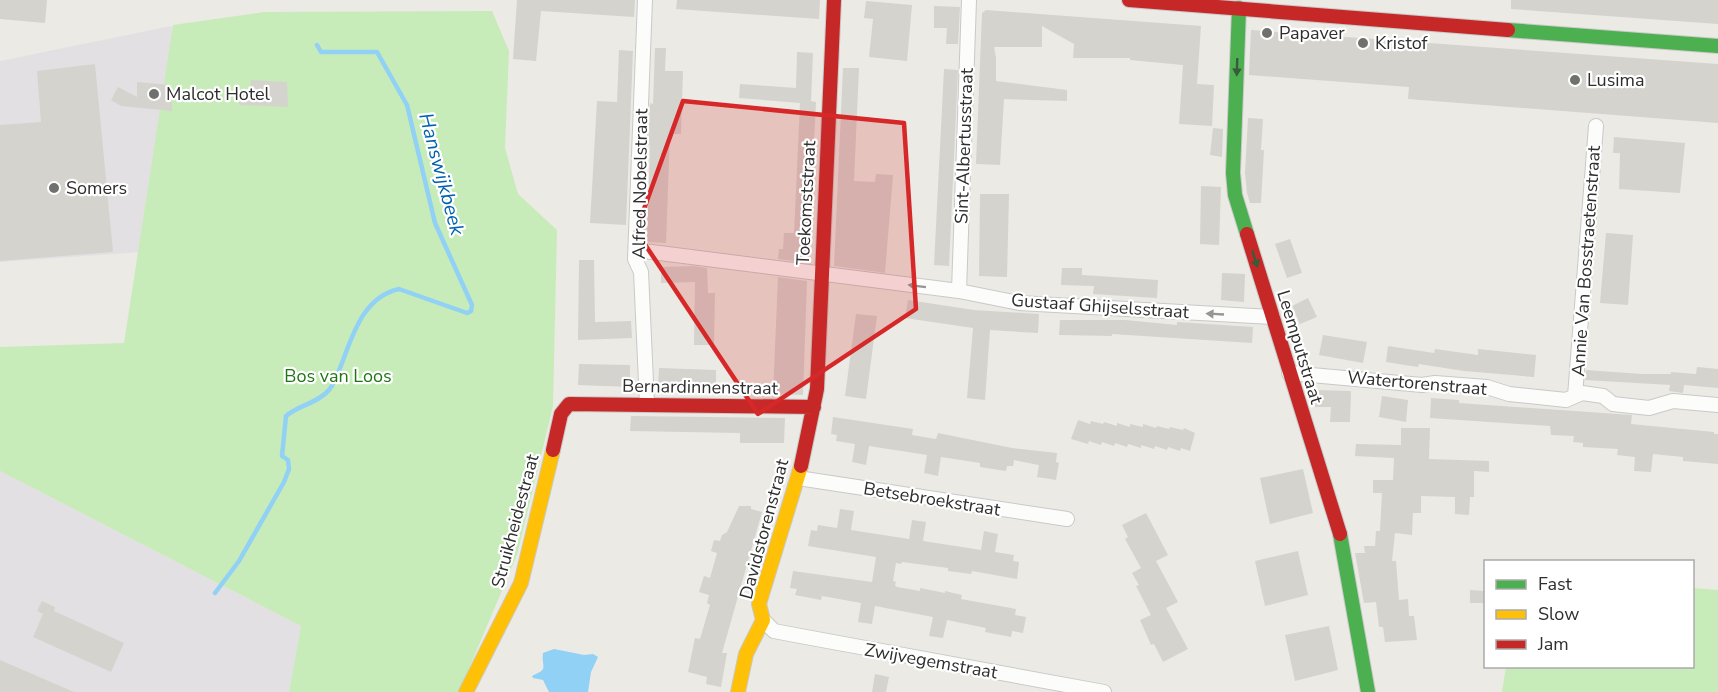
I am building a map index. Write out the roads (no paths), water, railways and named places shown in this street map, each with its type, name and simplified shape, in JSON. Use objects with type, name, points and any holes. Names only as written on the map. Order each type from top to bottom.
[{"type":"street","name":"Alfred Nobelstraat","points":[[645,0],[635,259],[641,272],[647,404]]},
{"type":"street","name":"Toekomststraat","points":[[814,407],[817,389],[834,0]]},
{"type":"street","name":"Sint-Albertusstraat","points":[[959,291],[969,0]]},
{"type":"street","points":[[1129,0],[1718,46]]},
{"type":"street","name":"Leemputstraat","points":[[1239,8],[1234,195],[1306,428],[1339,525],[1368,692]]},
{"type":"street","name":"Annie Van Bosstraetenstraat","points":[[1575,396],[1596,126]]},
{"type":"street","name":"Gustaaf Ghijselsstraat","points":[[636,250],[959,291],[1019,303],[1273,317]]},
{"type":"street","name":"Watertorenstraat","points":[[1289,373],[1422,385],[1435,383],[1487,387],[1509,394],[1566,400],[1582,393],[1603,396],[1613,404],[1649,408],[1673,400],[1718,405]]},
{"type":"street","name":"Bernardinnenstraat","points":[[585,403],[814,407]]},
{"type":"street","name":"Struikheidestraat","points":[[466,692],[521,583],[561,414],[569,405],[585,403]]},
{"type":"street","name":"Davidstorenstraat","points":[[738,692],[746,654],[763,620],[759,604],[798,478],[814,407]]},
{"type":"street","name":"Betsebroekstraat","points":[[798,478],[1066,519]]},
{"type":"street","name":"Zwijvegemstraat","points":[[763,620],[774,631],[1104,692]]},
{"type":"water","points":[[554,649],[584,655],[593,654],[598,657],[591,672],[588,692],[549,692],[543,680],[533,678],[532,676],[544,667],[543,653]]},
{"type":"waterway","name":"Hanswijkbeek","points":[[215,593],[239,561],[284,482],[289,469],[288,460],[282,456],[286,416],[329,390],[337,377],[360,320],[376,300],[386,293],[399,289],[467,313],[471,311],[472,305],[435,223],[407,105],[377,52],[321,52],[317,45]]},
{"type":"place","name":"Papaver","points":[[1267,33]]},
{"type":"place","name":"Kristof","points":[[1363,43]]},
{"type":"place","name":"Lusima","points":[[1575,80]]},
{"type":"place","name":"Malcot Hotel","points":[[154,94]]},
{"type":"place","name":"Somers","points":[[54,188]]},
{"type":"park label","name":"Bos van Loos","points":[[338,376]]}]
